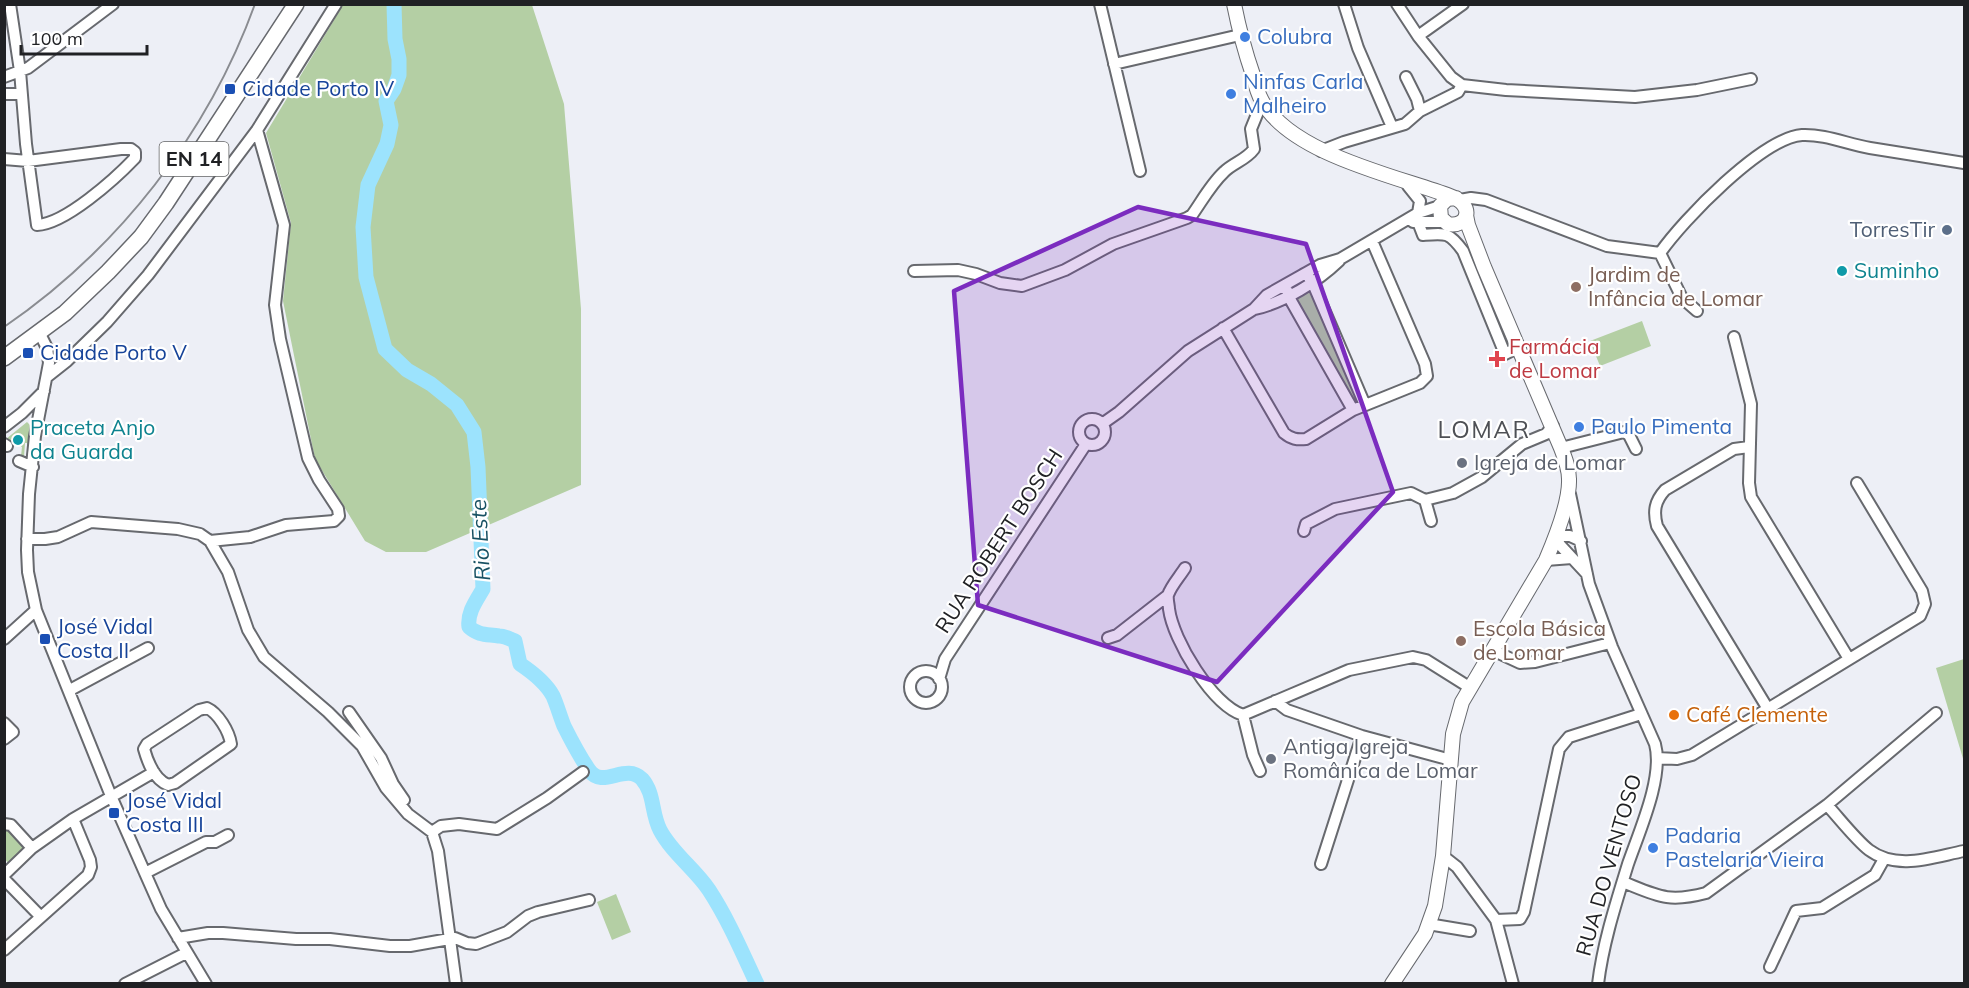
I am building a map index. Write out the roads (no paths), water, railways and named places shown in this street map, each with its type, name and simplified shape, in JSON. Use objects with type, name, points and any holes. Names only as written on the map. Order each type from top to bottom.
[{"type":"main road","name":"EN 14","points":[[4,358],[65,313],[91,290],[146,231],[296,4]]},
{"type":"main road","points":[[1234,4],[1240,34],[1262,102],[1293,134],[1321,151],[1385,174],[1462,206]]},
{"type":"main road","points":[[1385,174],[1440,206]]},
{"type":"main road","points":[[1392,984],[1425,934],[1435,906],[1443,856],[1453,734],[1462,702],[1546,560],[1556,536],[1569,490],[1568,466],[1484,267],[1462,206],[1447,199],[1440,206],[1440,215],[1468,242],[1484,267]]},
{"type":"main road","points":[[1448,223],[1459,224],[1462,206]]},
{"type":"street","points":[[4,159],[28,161],[121,149],[131,149],[135,152],[135,158],[120,174],[85,202],[48,225],[37,225],[28,161],[20,71],[10,4]]},
{"type":"street","points":[[4,78],[28,68],[113,4]]},
{"type":"street","points":[[48,376],[107,322],[148,275],[257,130],[336,4]]},
{"type":"street","points":[[1100,4],[1140,171]]},
{"type":"street","points":[[1344,4],[1358,48],[1392,127]]},
{"type":"street","points":[[1397,4],[1418,36],[1451,77],[1462,85],[1506,90],[1635,97],[1697,90],[1751,79]]},
{"type":"street","points":[[1418,36],[1463,4]]},
{"type":"street","points":[[1114,64],[1240,34]]},
{"type":"street","points":[[1406,77],[1420,111]]},
{"type":"street","points":[[1321,151],[1405,124],[1420,111],[1458,92],[1462,85]]},
{"type":"street","points":[[4,94],[22,93]]},
{"type":"street","points":[[914,271],[958,270],[1000,283],[1022,286],[1065,270],[1113,244],[1192,215],[1221,174],[1231,165],[1250,155],[1254,149],[1251,129],[1262,102]]},
{"type":"street","points":[[210,541],[250,537],[286,525],[333,521],[339,516],[338,509],[308,458],[280,339],[275,305],[284,225],[257,130]]},
{"type":"street","points":[[1660,253],[1672,236],[1706,201],[1763,153],[1783,140],[1802,135],[1826,137],[1870,148],[1965,163]]},
{"type":"street","points":[[1408,186],[1420,201],[1418,217],[1423,235],[1443,234],[1453,237],[1463,251],[1505,354],[1519,347]]},
{"type":"street","points":[[1102,424],[1119,412],[1188,351],[1223,328],[1254,309],[1270,306],[1286,290],[1308,278],[1326,273],[1340,259],[1404,223],[1440,206]]},
{"type":"street","points":[[1462,206],[1498,206],[1607,246],[1660,253]]},
{"type":"street","points":[[1418,217],[1448,223]]},
{"type":"street","points":[[1223,328],[1284,433],[1290,438],[1306,439],[1365,405],[1420,383],[1427,376],[1425,364],[1372,241]]},
{"type":"street","points":[[1660,253],[1682,298],[1697,310]]},
{"type":"street","points":[[1308,278],[1365,405]]},
{"type":"street","points":[[1286,290],[1353,411]]},
{"type":"street","points":[[39,332],[47,348],[49,363],[38,415],[29,494],[28,572],[36,610],[111,796],[145,873],[177,938],[206,984]]},
{"type":"street","points":[[1734,337],[1751,404],[1749,447],[1751,497],[1849,659]]},
{"type":"street","points":[[4,427],[44,391]]},
{"type":"street","name":"RUA ROBERT BOSCH","points":[[1091,419],[1102,424],[1105,435],[1101,442],[1094,445],[1086,444],[1079,435],[1081,425],[1091,419]]},
{"type":"street","points":[[1304,531],[1306,524],[1335,509],[1411,493],[1425,500],[1453,493],[1492,469],[1522,444],[1546,434],[1552,426]]},
{"type":"street","points":[[1561,448],[1624,432],[1629,435],[1636,449]]},
{"type":"street","name":"RUA ROBERT BOSCH","points":[[945,659],[915,675],[910,684],[911,694],[918,702],[928,703],[937,699],[942,691],[939,679],[945,659],[1086,444]]},
{"type":"street","points":[[1749,447],[1734,449],[1665,490],[1658,498],[1655,518],[1657,526],[1768,709]]},
{"type":"street","points":[[19,461],[33,467]]},
{"type":"street","points":[[1569,490],[1587,575],[1610,643],[1655,744],[1657,758],[1677,759],[1692,755],[1920,616],[1925,604],[1922,591],[1857,483]]},
{"type":"street","points":[[1425,500],[1431,521]]},
{"type":"street","points":[[27,539],[58,537],[91,522],[178,529],[200,534],[210,541],[228,572],[248,630],[264,657],[328,712],[362,746],[386,788],[404,810],[432,832],[438,851],[456,984]]},
{"type":"street","points":[[1581,542],[1570,536],[1556,536],[1560,545],[1587,575]]},
{"type":"street","points":[[1546,560],[1572,558]]},
{"type":"street","points":[[1108,638],[1117,635],[1167,596],[1185,568]]},
{"type":"street","points":[[1167,596],[1171,621],[1180,645],[1195,668],[1225,705],[1235,713],[1243,715],[1349,670],[1413,657],[1426,660],[1469,687]]},
{"type":"street","points":[[4,639],[36,610]]},
{"type":"street","points":[[1492,650],[1520,663],[1535,662],[1610,643]]},
{"type":"street","points":[[70,690],[148,648]]},
{"type":"street","points":[[925,671],[935,674],[939,679]]},
{"type":"street","points":[[1275,701],[1287,710],[1362,736],[1450,760]]},
{"type":"street","points":[[207,708],[214,711],[230,737],[231,744],[175,783],[168,785],[160,782],[154,772],[144,749],[147,744],[200,710],[207,708]]},
{"type":"street","points":[[349,712],[381,758],[404,801],[404,810]]},
{"type":"street","points":[[1623,882],[1662,898],[1687,898],[1706,893],[1827,805],[1936,713]]},
{"type":"street","points":[[1496,920],[1520,919],[1524,912],[1559,749],[1569,737],[1641,714]]},
{"type":"street","points":[[1243,715],[1253,755],[1260,771]]},
{"type":"street","points":[[4,723],[13,732],[4,739]]},
{"type":"street","points":[[1321,864],[1362,736]]},
{"type":"street","name":"RUA DO VENTOSO","points":[[1598,984],[1603,951],[1651,795],[1657,758]]},
{"type":"street","points":[[40,916],[5,874],[32,848],[73,819],[154,772]]},
{"type":"street","points":[[432,832],[441,826],[459,824],[497,829],[584,772]]},
{"type":"street","points":[[1827,805],[1867,849],[1884,859],[1901,862],[1965,851]]},
{"type":"street","points":[[4,950],[88,875],[91,867],[73,819]]},
{"type":"street","points":[[4,824],[11,825],[32,848]]},
{"type":"street","points":[[145,873],[206,842],[215,842],[228,836]]},
{"type":"street","points":[[1443,856],[1457,867],[1496,920],[1513,984]]},
{"type":"street","points":[[1770,967],[1796,911],[1822,908],[1875,875],[1884,859]]},
{"type":"street","points":[[177,938],[223,933],[278,938],[330,939],[390,946],[410,946],[450,938],[459,938],[467,943],[476,944],[507,932],[528,916],[538,912],[589,900]]},
{"type":"street","points":[[1428,924],[1470,931]]},
{"type":"street","points":[[125,984],[186,953]]},
{"type":"waterway","name":"Rio Este","points":[[394,4],[399,75],[386,101],[391,125],[387,144],[368,185],[363,227],[366,277],[385,349],[407,370],[431,384],[457,405],[474,432],[478,467],[483,589],[471,612],[469,627],[480,633],[503,636],[515,641],[520,664],[550,691],[564,726],[589,770],[601,777],[629,773],[642,779],[649,791],[660,830],[716,901],[757,984]]},
{"type":"railway","points":[[4,327],[46,296],[85,262],[155,185],[185,143],[212,98],[255,4]]},
{"type":"place","name":"Colubra","points":[[1245,37]]},
{"type":"place","name":"Cidade Porto IV","points":[[230,89]]},
{"type":"place","name":"Ninfas Carla Malheiro","points":[[1231,94]]},
{"type":"place","name":"TorresTir","points":[[1947,230]]},
{"type":"place","name":"Suminho","points":[[1842,271]]},
{"type":"place","name":"Jardim de Infância de Lomar","points":[[1576,287]]},
{"type":"place","name":"Cidade Porto V","points":[[28,353]]},
{"type":"place","name":"Farmácia de Lomar","points":[[1497,359]]},
{"type":"place","name":"Paulo Pimenta","points":[[1579,427]]},
{"type":"place","name":"Praceta Anjo da Guarda","points":[[18,440]]},
{"type":"place","name":"Igreja de Lomar","points":[[1462,463]]},
{"type":"place","name":"José Vidal Costa II","points":[[45,639]]},
{"type":"place","name":"Escola Básica de Lomar","points":[[1461,641]]},
{"type":"place","name":"Café Clemente","points":[[1674,715]]},
{"type":"place","name":"Antiga Igreja Românica de Lomar","points":[[1271,759]]},
{"type":"place","name":"José Vidal Costa III","points":[[114,813]]},
{"type":"place","name":"Padaria Pastelaria Vieira","points":[[1653,848]]},
{"type":"district","name":"LOMAR","points":[[1484,430]]}]
